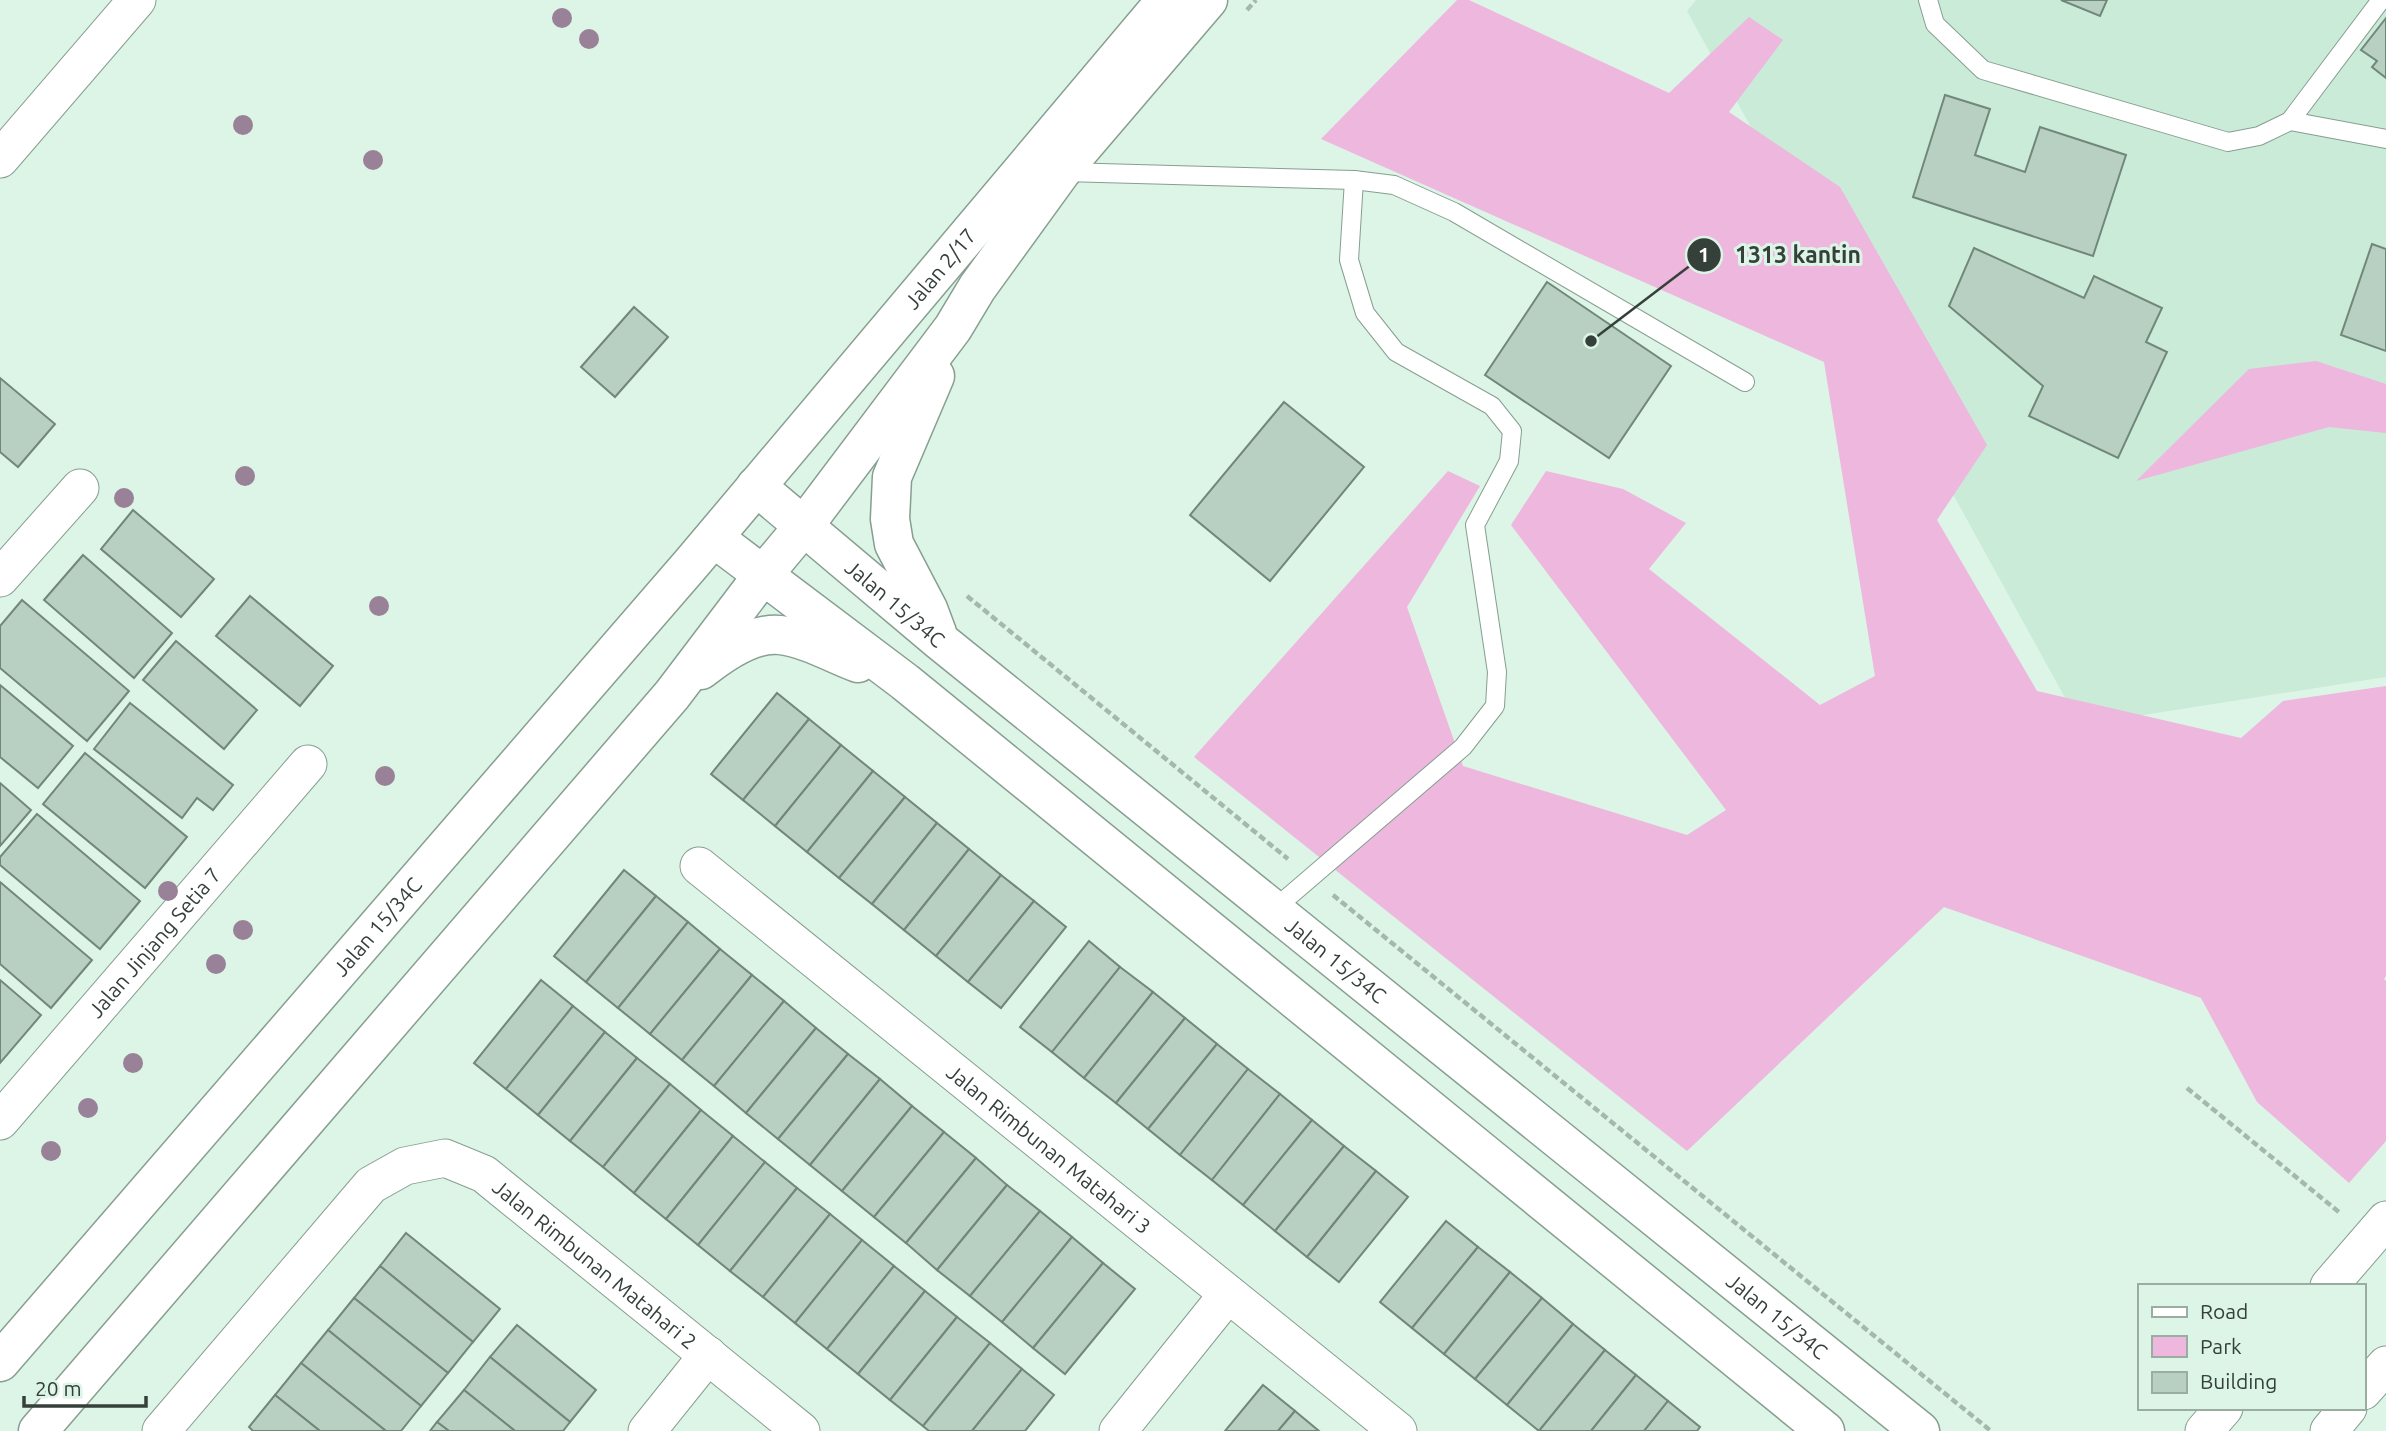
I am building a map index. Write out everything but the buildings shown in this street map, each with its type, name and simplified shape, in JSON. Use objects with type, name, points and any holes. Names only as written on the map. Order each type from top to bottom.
[{"type":"street","points":[[5,143],[137,0]]},
{"type":"street","name":"Jalan 2/17","points":[[714,538],[1166,0]]},
{"type":"street","name":"Jalan 2/17","points":[[953,328],[977,288],[1061,172],[1208,0]]},
{"type":"street","points":[[38,1431],[672,695],[953,328]]},
{"type":"street","points":[[940,641],[928,609],[894,544],[890,519],[892,477],[953,328]]},
{"type":"street","name":"Jalan 15/34C","points":[[756,486],[940,641],[1920,1431]]},
{"type":"street","points":[[0,578],[80,488]]},
{"type":"street","points":[[714,538],[905,682],[1825,1431]]},
{"type":"street","name":"Jalan 15/34C","points":[[0,1362],[714,538]]},
{"type":"street","points":[[672,695],[717,657],[752,640],[779,635],[807,643],[905,682]]},
{"type":"street","name":"Jalan Jinjang Setia 7","points":[[0,1121],[308,764]]},
{"type":"street","name":"Jalan Rimbunan Matahari 3","points":[[699,866],[1398,1431]]},
{"type":"street","name":"Jalan Rimbunan Matahari 2","points":[[161,1431],[371,1185],[405,1166],[446,1158],[484,1174],[801,1431]]},
{"type":"street","points":[[2331,1284],[2378,1229]]},
{"type":"street","points":[[1118,1431],[1228,1294]]},
{"type":"street","points":[[647,1431],[708,1355]]},
{"type":"street","points":[[2365,1389],[2386,1364]]},
{"type":"street","points":[[2204,1431],[2222,1410]]},
{"type":"street","points":[[2329,1431],[2346,1410]]},
{"type":"lane","points":[[1928,0],[1935,24],[1983,70],[2228,142],[2259,136],[2290,121],[2381,0]]},
{"type":"lane","points":[[2290,121],[2386,139]]},
{"type":"lane","points":[[1061,172],[1354,180],[1394,185],[1454,212],[1745,382]]},
{"type":"lane","points":[[1273,910],[1463,747],[1495,706],[1497,672],[1475,525],[1509,461],[1512,431],[1492,406],[1396,352],[1365,313],[1349,260],[1354,180]]},
{"type":"path","points":[[1247,10],[1256,0]]},
{"type":"path","points":[[960,590],[1991,1431]]},
{"type":"path","points":[[2187,1088],[2378,1229]]},
{"type":"shaded area","points":[[1696,0],[2386,0],[2386,677],[2080,725],[1687,11]]},
{"type":"green space","points":[[1457,0],[1469,0],[1669,93],[1749,17],[1783,40],[1729,112],[1840,187],[1987,445],[1937,520],[2037,691],[2241,738],[2283,701],[2386,686],[2386,1141],[2349,1183],[2257,1102],[2201,998],[1944,907],[1687,1151],[1194,757],[1448,471],[1480,486],[1407,607],[1463,766],[1687,835],[1726,810],[1511,525],[1546,471],[1623,489],[1686,523],[1649,569],[1820,705],[1875,676],[1824,362],[1321,139]]},
{"type":"green space","points":[[2316,361],[2386,384],[2386,433],[2329,427],[2136,481],[2249,369]]},
{"type":"place","name":"1313 kantin","points":[[1591,341]]}]
